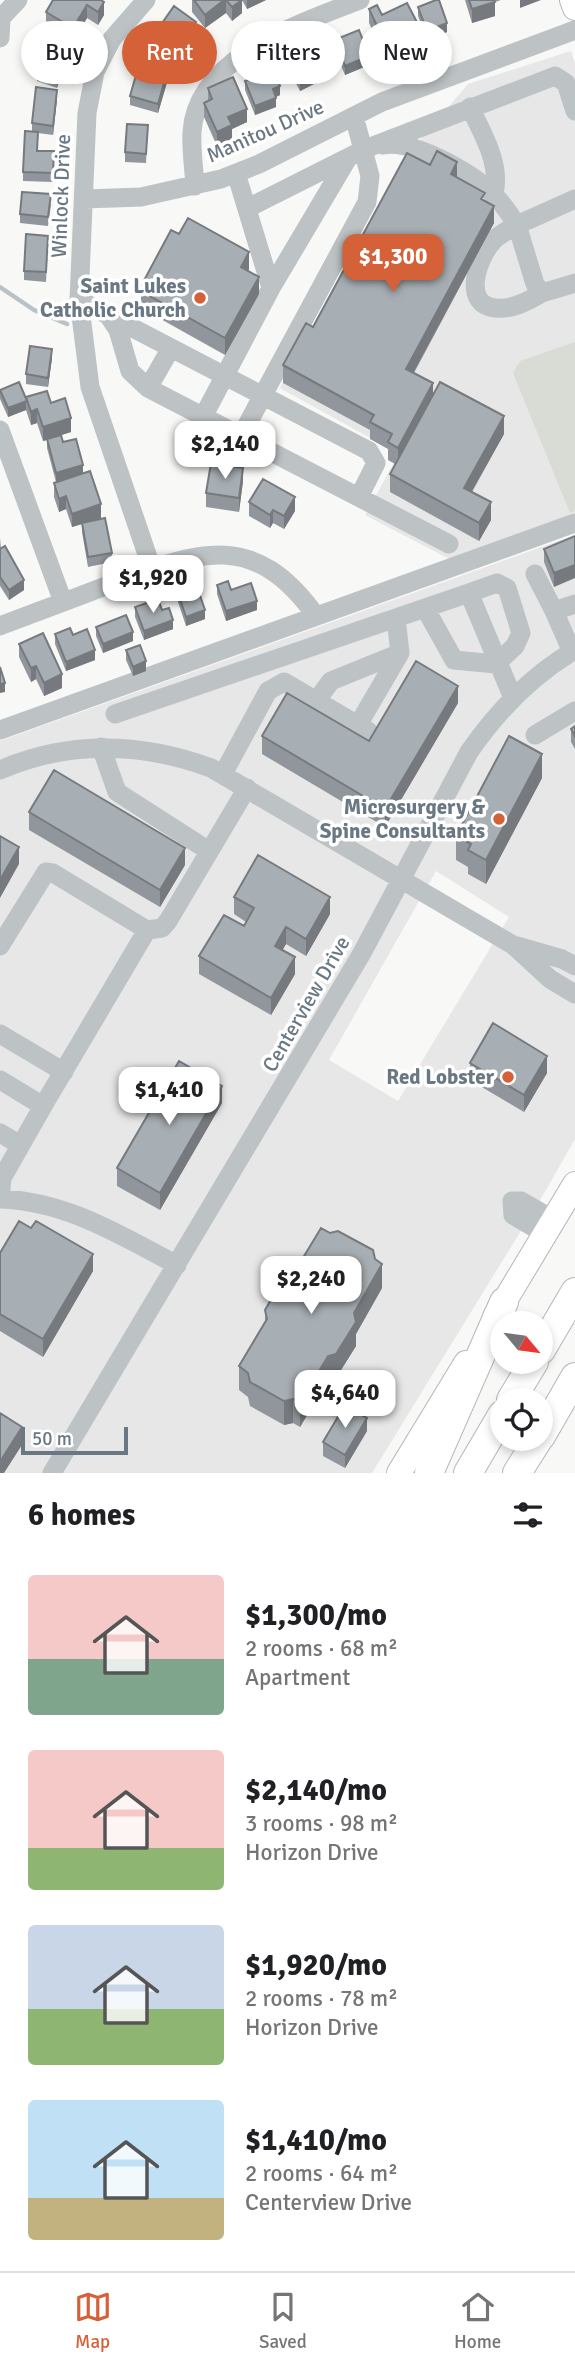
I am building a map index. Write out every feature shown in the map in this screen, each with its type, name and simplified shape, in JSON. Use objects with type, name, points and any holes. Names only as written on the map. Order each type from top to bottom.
[{"type":"highway","points":[[553,1330],[575,1292]]},
{"type":"highway","points":[[429,1473],[504,1302]]},
{"type":"highway","points":[[553,1415],[575,1377]]},
{"type":"highway","points":[[468,1473],[490,1435]]},
{"type":"highway","points":[[517,1473],[531,1451]]},
{"type":"main road","points":[[572,0],[575,8]]},
{"type":"main road","points":[[400,1473],[575,1184]]},
{"type":"street","points":[[0,38],[1,18],[18,0]]},
{"type":"street","name":"Winlock Drive","points":[[146,0],[112,39],[95,72],[88,113],[79,300],[90,387],[152,569]]},
{"type":"street","points":[[195,186],[192,131],[200,99],[234,59],[297,24],[360,0]]},
{"type":"street","name":"Manitou Drive","points":[[85,199],[141,197],[195,186],[236,173],[442,77],[575,30]]},
{"type":"street","points":[[248,208],[356,153],[555,76],[566,83],[575,111]]},
{"type":"street","points":[[470,107],[494,158],[497,180],[494,194]]},
{"type":"street","points":[[241,436],[367,202],[370,176],[356,153],[354,116]]},
{"type":"street","points":[[203,417],[271,288],[356,153],[393,143],[419,150],[464,172],[494,194],[517,225],[535,284],[542,293]]},
{"type":"street","points":[[236,173],[271,288]]},
{"type":"street","points":[[575,199],[517,225],[494,240],[478,267],[476,292],[483,303],[497,309],[523,303],[542,293],[575,283]]},
{"type":"street","points":[[79,300],[369,451],[376,463],[359,497]]},
{"type":"street","points":[[108,315],[118,330],[130,371],[148,388],[449,544]]},
{"type":"street","points":[[148,388],[171,348]]},
{"type":"street","points":[[0,430],[63,602]]},
{"type":"street","points":[[0,730],[575,523]]},
{"type":"street","points":[[0,626],[152,569],[204,554],[251,560],[282,577],[299,593],[316,616]]},
{"type":"street","points":[[535,574],[573,651]]},
{"type":"street","points":[[115,714],[496,583],[507,589],[521,632],[515,646],[496,664],[454,660],[425,608]]},
{"type":"street","points":[[469,593],[496,664],[513,698]]},
{"type":"street","points":[[554,611],[575,604]]},
{"type":"street","points":[[223,774],[268,691],[276,684],[284,682],[363,728],[400,653],[396,618]]},
{"type":"street","name":"Centerview Drive","points":[[52,1473],[403,880],[470,752],[513,698],[546,669],[573,651]]},
{"type":"street","points":[[316,701],[331,681],[400,653]]},
{"type":"street","points":[[272,661],[276,684]]},
{"type":"street","points":[[535,735],[575,711]]},
{"type":"street","points":[[101,747],[117,792],[209,851]]},
{"type":"street","points":[[0,770],[49,753],[101,747],[158,752],[223,774],[513,945],[550,979],[575,994]]},
{"type":"street","points":[[0,946],[46,872],[53,873],[147,930],[162,928],[247,788]]},
{"type":"street","points":[[147,930],[20,1145],[2,1178],[0,1199],[38,1204],[90,1219],[177,1265]]},
{"type":"street","points":[[513,945],[562,959],[575,966]]},
{"type":"street","points":[[0,1034],[64,1072]]},
{"type":"street","points":[[0,1080],[43,1106]]},
{"type":"street","points":[[0,1133],[20,1145]]},
{"type":"shaded area","points":[[571,51],[575,64],[575,515],[451,560],[365,515],[399,454],[280,388],[401,162],[468,84]]},
{"type":"shaded area","points":[[575,342],[575,511],[570,513],[513,373],[520,361]]},
{"type":"shaded area","points":[[575,535],[575,1139],[372,1473],[0,1473],[0,741]],"holes":[[[436,871],[509,917],[398,1101],[329,1060]]]},
{"type":"building","points":[[53,0],[104,2],[98,12],[87,5],[77,21],[61,21],[46,12]]},
{"type":"building","points":[[194,0],[224,0],[205,15]]},
{"type":"building","points":[[226,0],[242,0],[232,7]]},
{"type":"building","points":[[439,0],[446,21],[423,21],[418,7]]},
{"type":"building","points":[[469,0],[494,0],[495,2],[472,9]]},
{"type":"building","points":[[407,3],[416,21],[375,21],[369,9],[377,5],[382,15]]},
{"type":"building","points":[[174,6],[195,21],[164,21]]},
{"type":"building","points":[[359,30],[359,60],[345,66],[345,36]]},
{"type":"building","points":[[231,78],[231,84],[236,84],[247,109],[228,117],[232,125],[217,132],[204,103],[212,99],[208,88]]},
{"type":"building","points":[[133,84],[164,84],[158,104],[130,96]]},
{"type":"building","points":[[246,84],[279,84],[273,89],[276,98],[255,106]]},
{"type":"building","points":[[36,87],[57,90],[53,126],[32,123]]},
{"type":"building","points":[[127,124],[148,125],[146,154],[125,152]]},
{"type":"building","points":[[25,131],[38,132],[37,151],[54,151],[53,173],[23,172]]},
{"type":"building","points":[[437,151],[457,162],[451,174],[485,193],[481,199],[494,206],[406,369],[433,383],[398,448],[388,442],[392,434],[370,422],[374,415],[283,365],[306,323],[313,327],[407,153],[430,165]]},
{"type":"building","points":[[22,192],[51,194],[48,217],[20,214]]},
{"type":"building","name":"Saint Lukes Catholic Church","points":[[188,218],[249,252],[241,267],[259,277],[225,338],[150,296],[152,292],[141,286],[171,230],[179,234]]},
{"type":"building","points":[[26,234],[48,236],[46,272],[24,271]]},
{"type":"building","points":[[30,346],[52,349],[48,378],[26,374]]},
{"type":"building","points":[[19,382],[27,401],[8,408],[0,390]]},
{"type":"building","points":[[440,382],[504,416],[464,488],[491,502],[479,523],[390,474]]},
{"type":"building","points":[[47,391],[51,403],[65,398],[71,418],[43,427],[37,409],[31,412],[26,397]]},
{"type":"building","points":[[61,435],[63,442],[76,439],[83,465],[56,473],[47,439]]},
{"type":"building","points":[[211,463],[243,468],[239,498],[206,493]]},
{"type":"building","points":[[90,471],[101,504],[72,514],[66,496],[59,499],[54,483]]},
{"type":"building","points":[[263,479],[295,497],[284,516],[273,510],[270,515],[249,502]]},
{"type":"building","points":[[105,518],[112,553],[88,557],[82,523]]},
{"type":"building","points":[[575,536],[575,565],[554,573],[544,549]]},
{"type":"building","points":[[5,546],[24,580],[9,590],[0,577],[0,549]]},
{"type":"building","points":[[228,581],[231,590],[251,583],[257,601],[226,611],[217,585]]},
{"type":"building","points":[[196,584],[205,610],[186,617],[177,590]]},
{"type":"building","points":[[158,599],[162,610],[169,608],[173,620],[144,631],[135,607]]},
{"type":"building","points":[[126,615],[133,632],[103,644],[96,627]]},
{"type":"building","points":[[70,628],[73,635],[87,629],[95,650],[66,662],[55,634]]},
{"type":"building","points":[[43,633],[62,674],[44,683],[36,666],[31,668],[19,644]]},
{"type":"building","points":[[140,645],[146,661],[133,667],[126,650]]},
{"type":"building","points":[[416,661],[458,686],[385,809],[262,736],[287,693],[369,741]]},
{"type":"building","points":[[0,667],[5,683],[0,684]]},
{"type":"building","points":[[509,736],[542,754],[486,860],[468,850],[471,844],[456,836]]},
{"type":"building","points":[[54,770],[185,848],[160,890],[29,812]]},
{"type":"building","points":[[0,836],[19,847],[0,880]]},
{"type":"building","points":[[258,855],[330,897],[306,939],[286,927],[275,946],[295,957],[271,998],[199,956],[224,915],[244,926],[254,908],[234,897]]},
{"type":"building","points":[[493,1023],[547,1056],[524,1095],[470,1063]]},
{"type":"building","points":[[179,1061],[222,1086],[160,1193],[117,1168]]},
{"type":"building","points":[[19,1221],[31,1228],[36,1221],[93,1254],[43,1339],[0,1314],[0,1253]]},
{"type":"building","points":[[321,1228],[330,1233],[338,1231],[373,1250],[375,1259],[382,1264],[354,1313],[356,1322],[336,1354],[328,1356],[300,1403],[293,1399],[284,1401],[250,1382],[248,1373],[239,1366],[267,1319],[265,1310],[284,1278],[292,1276]]},
{"type":"building","points":[[345,1405],[367,1418],[345,1455],[323,1442]]},
{"type":"building","points":[[0,1413],[22,1427],[0,1462]]},
{"type":"waterway","points":[[0,287],[34,310],[67,324]]},
{"type":"place","name":"Saint Lukes Catholic Church","points":[[200,298]]},
{"type":"place","name":"Microsurgery & Spine Consultants","points":[[499,819]]},
{"type":"place","name":"Red Lobster","points":[[508,1077]]}]
